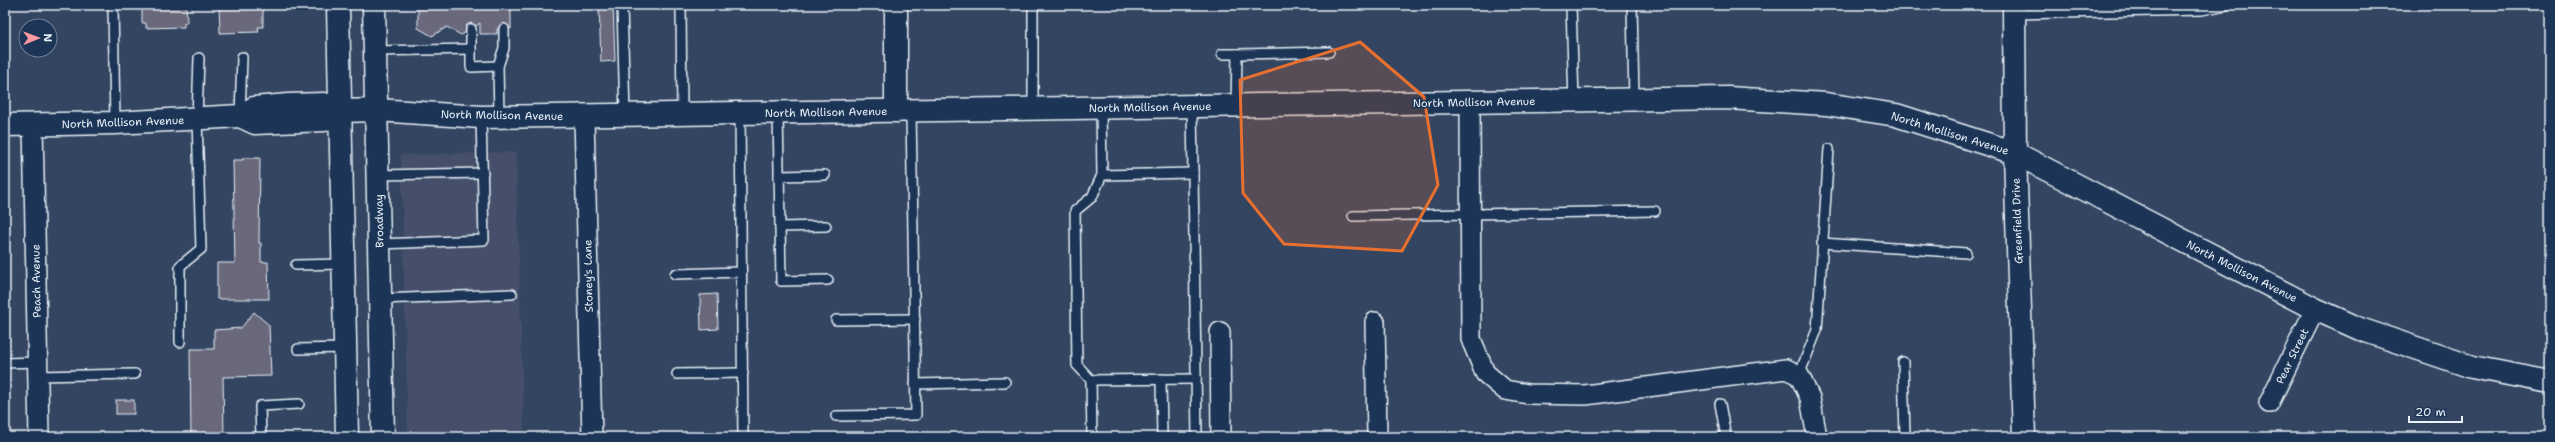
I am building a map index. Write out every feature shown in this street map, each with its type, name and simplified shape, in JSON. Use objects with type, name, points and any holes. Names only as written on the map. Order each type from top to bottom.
[{"type":"main road","points":[[338,5],[347,437]]},
{"type":"main road","name":"Broadway","points":[[374,5],[383,437]]},
{"type":"main road","points":[[896,5],[904,111]]},
{"type":"main road","name":"Greenfield Drive","points":[[2014,10],[2015,153],[2024,437]]},
{"type":"main road","name":"North Mollison Avenue","points":[[5,125],[115,123],[197,119],[240,116],[254,108],[324,104],[341,111],[377,110],[490,117],[1728,98],[1826,104],[1896,115],[2015,153],[2315,309],[2360,329],[2472,367],[2550,382]]},
{"type":"street","points":[[1470,102],[1471,340],[1484,374],[1505,390],[1528,394],[1585,395],[1786,369],[1799,375],[1810,398],[1817,437]]},
{"type":"street","name":"Stoney's Lane","points":[[584,116],[592,437]]},
{"type":"street","name":"Peach Avenue","points":[[33,124],[39,437]]},
{"type":"street","name":"Pear Street","points":[[2269,403],[2315,309]]},
{"type":"street","points":[[1375,322],[1377,437]]},
{"type":"street","points":[[1220,332],[1222,437]]},
{"type":"lane","points":[[113,5],[115,123]]},
{"type":"lane","points":[[622,5],[625,116]]},
{"type":"lane","points":[[681,5],[682,115]]},
{"type":"lane","points":[[1033,5],[1033,109]]},
{"type":"lane","points":[[1571,5],[1574,101]]},
{"type":"lane","points":[[1632,5],[1634,100]]},
{"type":"lane","points":[[2014,10],[2202,10],[2226,5]]},
{"type":"lane","points":[[471,29],[471,67],[498,66]]},
{"type":"lane","points":[[379,244],[484,240],[483,173],[498,66],[504,48],[504,29]]},
{"type":"lane","points":[[375,51],[471,49]]},
{"type":"lane","points":[[1222,54],[1329,52]]},
{"type":"lane","points":[[1236,106],[1237,54]]},
{"type":"lane","points":[[240,116],[242,57]]},
{"type":"lane","points":[[180,342],[180,266],[201,249],[197,119],[199,58]]},
{"type":"lane","points":[[1192,107],[1197,437]]},
{"type":"lane","points":[[1092,437],[1091,380],[1077,365],[1075,211],[1092,197],[1102,175],[1101,108]]},
{"type":"lane","points":[[836,416],[916,415],[914,319],[904,111]]},
{"type":"lane","points":[[778,113],[781,281],[828,280]]},
{"type":"lane","points":[[740,114],[743,437]]},
{"type":"lane","points":[[1799,375],[1817,330],[1829,149]]},
{"type":"lane","points":[[378,175],[483,173]]},
{"type":"lane","points":[[1102,175],[1193,173]]},
{"type":"lane","points":[[779,176],[825,175]]},
{"type":"lane","points":[[1353,216],[1655,211]]},
{"type":"lane","points":[[780,227],[826,226]]},
{"type":"lane","points":[[1822,243],[1966,253]]},
{"type":"lane","points":[[296,265],[344,264]]},
{"type":"lane","points":[[675,274],[741,272]]},
{"type":"lane","points":[[380,299],[512,294]]},
{"type":"lane","points":[[836,320],[914,319]]},
{"type":"lane","points":[[298,349],[345,348]]},
{"type":"lane","points":[[1902,362],[1905,437]]},
{"type":"lane","points":[[5,363],[37,369],[135,374]]},
{"type":"lane","points":[[677,374],[743,373]]},
{"type":"lane","points":[[1091,380],[1196,378]]},
{"type":"lane","points":[[1161,379],[1162,437]]},
{"type":"lane","points":[[915,384],[1005,382]]},
{"type":"lane","points":[[261,437],[260,406],[299,404]]},
{"type":"lane","points":[[1720,404],[1726,437]]},
{"type":"highlighted area","points":[[1360,42],[1424,97],[1438,185],[1402,251],[1284,244],[1243,193],[1240,80]]},
{"type":"shaded area","points":[[516,152],[524,437],[408,437],[401,155]]},
{"type":"building","points":[[142,5],[186,5],[187,23],[184,23],[184,27],[146,28],[146,23],[142,23]]},
{"type":"building","points":[[219,5],[263,5],[263,27],[258,27],[259,32],[220,33]]},
{"type":"building","points":[[418,5],[511,5],[511,29],[504,23],[497,29],[497,34],[480,34],[480,23],[476,26],[471,23],[466,26],[465,33],[461,35],[447,27],[432,36],[418,28]]},
{"type":"building","points":[[599,5],[613,5],[615,61],[601,62]]},
{"type":"building","points":[[243,158],[260,158],[259,243],[261,243],[261,262],[268,262],[269,299],[217,299],[217,263],[235,263],[233,160],[243,160]]},
{"type":"building","points":[[717,294],[718,329],[701,330],[700,295]]},
{"type":"building","points":[[254,312],[269,325],[271,376],[223,377],[224,437],[191,437],[190,349],[214,349],[214,330],[241,328]]},
{"type":"building","points":[[116,400],[134,400],[134,414],[116,414]]}]
